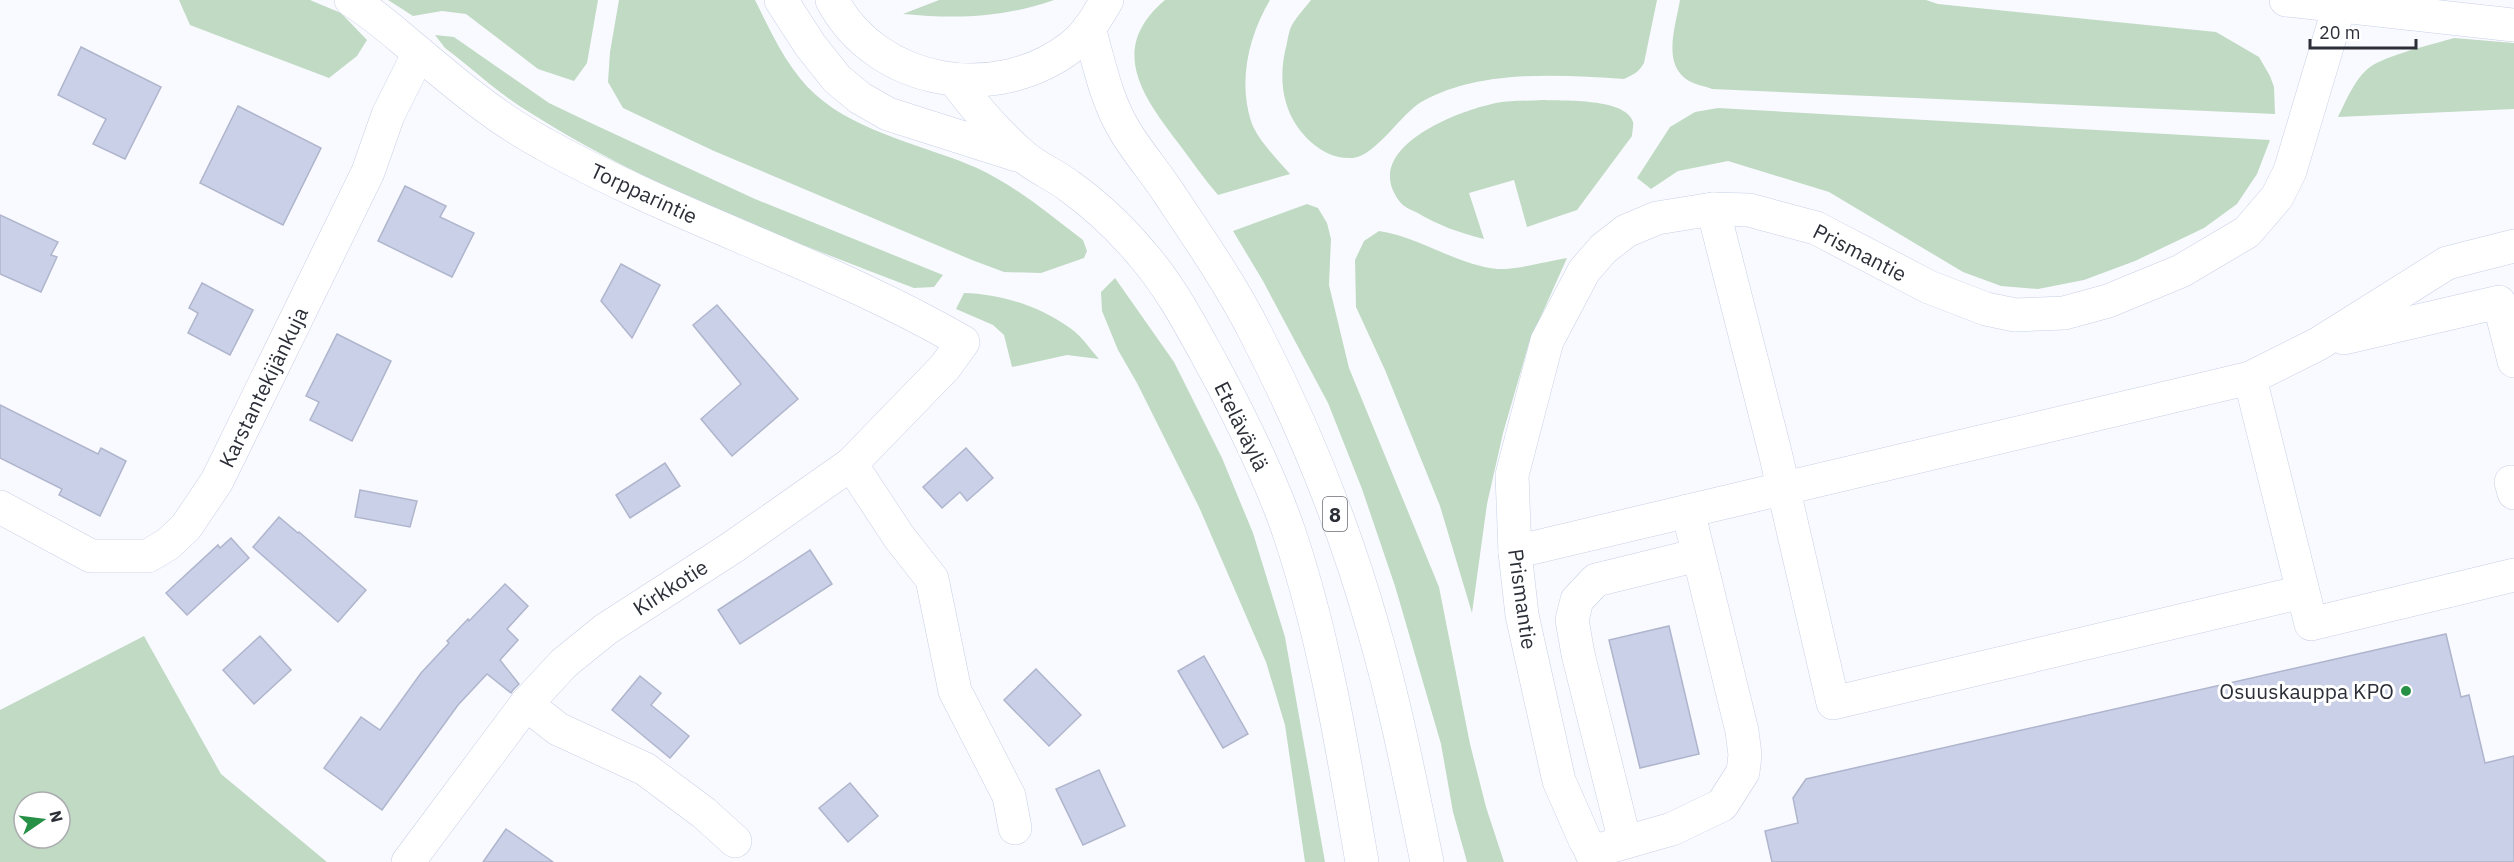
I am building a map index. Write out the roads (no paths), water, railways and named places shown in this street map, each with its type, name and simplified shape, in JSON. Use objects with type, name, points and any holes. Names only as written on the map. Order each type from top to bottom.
[{"type":"main road","name":"Torpparintie","points":[[351,0],[400,36],[492,111],[542,143],[606,177],[898,306],[963,342]]},
{"type":"main road","points":[[781,0],[810,45],[837,79],[860,98],[888,114],[1024,157]]},
{"type":"main road","points":[[832,0],[842,19],[859,37],[881,52],[917,72],[956,82],[985,81],[1038,67],[1072,47],[1089,28],[1107,0]]},
{"type":"main road","points":[[2286,0],[2340,3],[2514,24]]},
{"type":"main road","name":"Prismantie","points":[[1594,857],[1559,781],[1522,615],[1515,552],[1512,475],[1547,341],[1565,303],[1584,271],[1603,249],[1626,231],[1657,218],[1713,209],[1749,210],[1816,228],[1929,287],[1986,309],[2034,316],[2064,313],[2108,301],[2181,271],[2247,231],[2261,218],[2277,197],[2290,171],[2340,3]]},
{"type":"main road","name":"8","points":[[1089,28],[1110,99],[1125,131],[1170,195],[1255,332],[1316,462],[1350,553],[1374,631],[1391,694],[1428,862]]},
{"type":"main road","name":"Karstantekijänkuja","points":[[0,507],[91,556],[148,556],[186,527],[217,481],[368,172],[388,115],[419,53]]},
{"type":"main road","name":"Eteläväylä","points":[[956,82],[977,110],[1024,157],[1076,192],[1107,217],[1144,255],[1190,324],[1259,456],[1289,533],[1314,620],[1341,743],[1362,862]]},
{"type":"main road","points":[[1713,209],[1783,488],[1833,703],[2302,592]]},
{"type":"main road","points":[[1515,552],[2250,378],[2318,344],[2447,263],[2514,246]]},
{"type":"main road","points":[[2318,344],[2499,302],[2514,360]]},
{"type":"main road","name":"Kirkkotie","points":[[408,862],[526,704],[564,663],[606,628],[733,547],[851,464],[945,367],[963,342]]},
{"type":"main road","points":[[2250,378],[2311,624],[2514,575]]},
{"type":"main road","points":[[851,464],[899,537],[932,579],[955,691],[1009,796],[1015,828]]},
{"type":"main road","points":[[2514,482],[2511,482],[2514,494]]},
{"type":"main road","points":[[1594,857],[1625,842],[1672,829],[1722,805],[1743,772],[1745,755],[1742,731],[1688,511]]},
{"type":"main road","points":[[1625,842],[1578,654],[1572,620],[1577,600],[1596,580],[1698,555]]},
{"type":"main road","points":[[526,704],[558,729],[645,769],[704,813],[735,841]]},
{"type":"place","name":"Osuuskauppa KPO","points":[[2406,691]]}]
